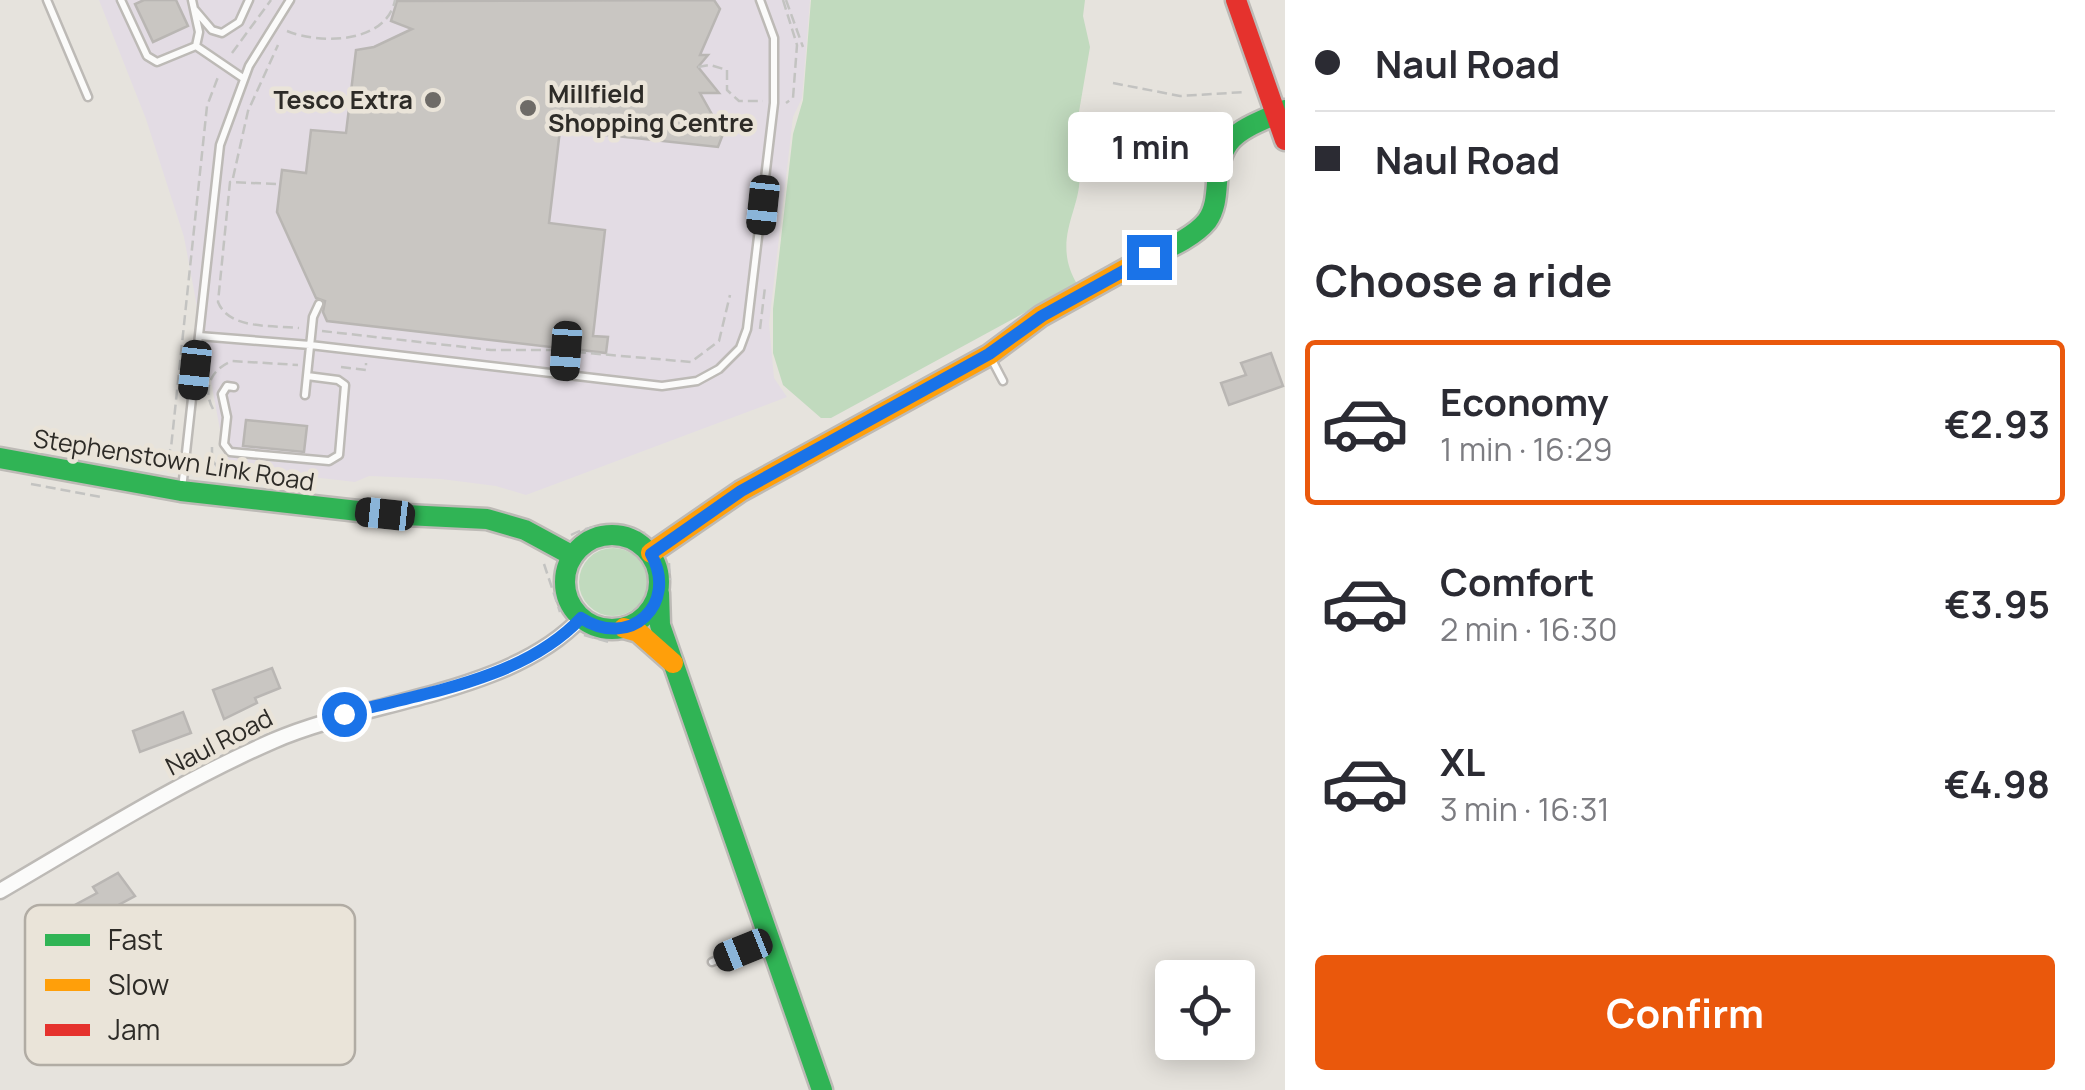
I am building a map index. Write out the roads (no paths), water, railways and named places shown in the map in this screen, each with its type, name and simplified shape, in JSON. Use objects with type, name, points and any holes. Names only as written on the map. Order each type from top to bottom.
[{"type":"street","points":[[1236,0],[1267,91],[1280,113],[1285,140]]},
{"type":"street","points":[[822,1090],[658,616],[665,590],[658,566],[661,549],[741,491],[989,354],[1042,316],[1205,224],[1216,209],[1218,171],[1226,143],[1236,134],[1280,113]]},
{"type":"street","name":"Stephenstown Link Road","points":[[0,458],[182,491],[385,514],[487,519],[526,530],[572,556]]},
{"type":"street","points":[[661,549],[618,534],[592,539],[572,556],[565,588],[577,622],[616,635],[638,632],[674,664]]},
{"type":"street","points":[[616,635],[646,616],[665,590]]},
{"type":"street","name":"Naul Road","points":[[0,891],[269,742],[344,714],[480,678],[515,662],[577,622]]},
{"type":"lane","points":[[47,0],[88,97]]},
{"type":"lane","points":[[122,0],[151,60],[163,61],[196,46]]},
{"type":"lane","points":[[182,491],[220,145],[243,78],[290,0]]},
{"type":"lane","points":[[199,336],[682,385],[719,369],[740,348],[752,306],[774,103],[774,38],[760,0]]},
{"type":"lane","points":[[193,4],[212,30],[222,33],[240,22],[249,3]]},
{"type":"lane","points":[[193,4],[199,32],[196,46]]},
{"type":"lane","points":[[196,46],[243,78]]},
{"type":"lane","points":[[305,395],[319,304]]},
{"type":"lane","points":[[564,374],[566,350]]},
{"type":"lane","points":[[989,354],[1004,382]]},
{"type":"lane","points":[[234,387],[228,386],[222,394],[227,417],[224,444],[230,452],[329,461],[338,455],[345,385],[338,380],[307,376]]},
{"type":"lane","points":[[712,962],[768,939]]},
{"type":"place","name":"Tesco Extra","points":[[433,100]]},
{"type":"place","name":"Millfield Shopping Centre","points":[[528,108]]}]
